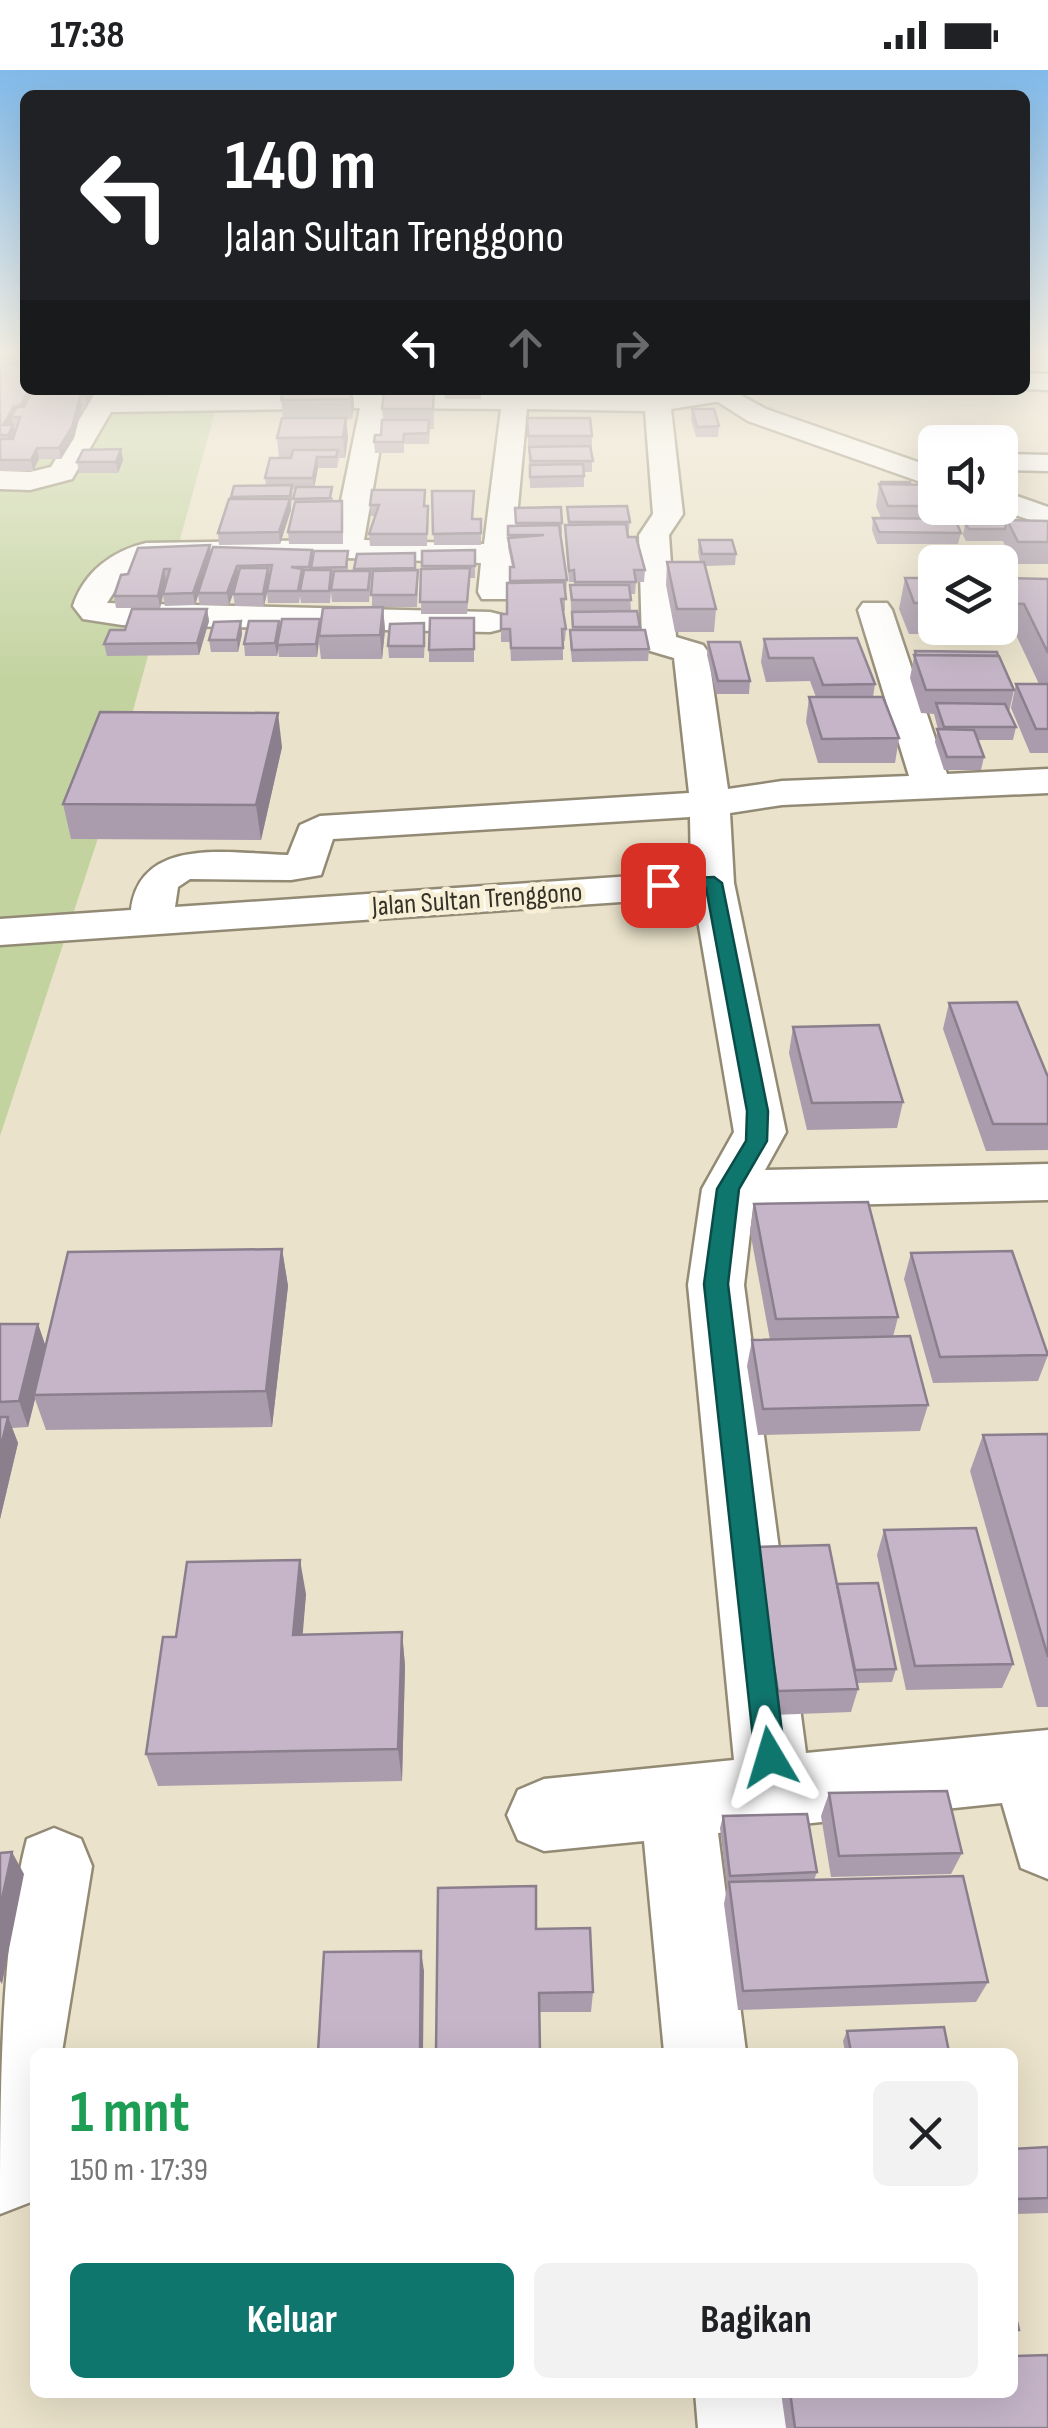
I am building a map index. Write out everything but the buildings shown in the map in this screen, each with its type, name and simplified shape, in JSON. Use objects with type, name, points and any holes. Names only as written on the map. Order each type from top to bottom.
[{"type":"main road","points":[[0,480],[49,478],[69,465]]},
{"type":"main road","points":[[346,548],[363,465]]},
{"type":"main road","points":[[499,554],[209,537],[126,558],[91,598],[90,606],[95,612],[122,615],[488,630],[499,554],[508,465]]},
{"type":"main road","points":[[654,465],[650,514],[656,626],[660,643],[691,652],[710,804],[714,883],[760,1132],[728,1189],[716,1284],[774,1793]]},
{"type":"main road","points":[[1018,494],[1048,504]]},
{"type":"main road","points":[[357,500],[393,500]]},
{"type":"main road","points":[[466,501],[540,513]]},
{"type":"main road","points":[[1018,506],[1048,517]]},
{"type":"main road","points":[[875,610],[931,785]]},
{"type":"main road","points":[[152,921],[158,884],[168,870],[188,865],[306,866],[314,834],[320,828],[710,804],[782,793],[1048,781]]},
{"type":"main road","name":"Jalan Sultan Trenggono","points":[[0,932],[714,883]]},
{"type":"main road","points":[[728,1189],[1048,1182]]},
{"type":"main road","points":[[544,1815],[1039,1766],[1048,1842]]},
{"type":"main road","points":[[677,1802],[704,2048]]},
{"type":"main road","points":[[0,2172],[54,1866]]},
{"type":"main road","points":[[743,2398],[746,2428]]},
{"type":"green space","points":[[0,465],[200,465],[98,838],[0,1136]]},
{"type":"route","points":[[663,885],[714,883],[758,1111],[760,1132],[728,1189],[716,1284],[770,1757]]}]
